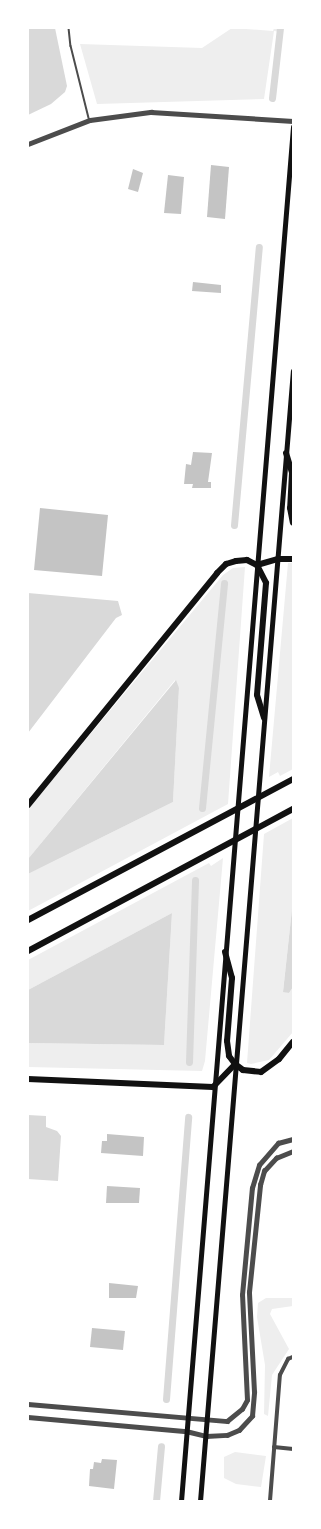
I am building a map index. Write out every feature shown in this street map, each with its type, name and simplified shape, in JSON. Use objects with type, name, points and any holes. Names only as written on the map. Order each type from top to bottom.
[{"type":"highway","points":[[286,453],[292,473],[290,508],[293,523]]},
{"type":"highway","points":[[257,565],[278,559],[293,559]]},
{"type":"highway","points":[[28,805],[217,573],[226,564],[236,561],[247,560],[257,565],[266,583],[258,695],[264,718]]},
{"type":"highway","points":[[28,920],[293,779]]},
{"type":"highway","points":[[28,951],[293,809]]},
{"type":"highway","points":[[225,952],[232,978],[227,1041],[229,1056],[235,1064],[243,1070],[261,1072],[279,1060],[293,1042]]},
{"type":"highway","points":[[28,1079],[213,1087],[235,1064]]},
{"type":"main road","points":[[182,1501],[187,1416],[213,1087],[240,778],[293,127]]},
{"type":"main road","points":[[200,1501],[293,371]]},
{"type":"street","points":[[28,144],[90,120],[151,112],[173,112],[293,122]]},
{"type":"street","points":[[28,1404],[207,1417],[227,1421],[242,1409],[246,1400],[242,1295],[252,1188],[259,1165],[278,1143],[293,1139]]},
{"type":"street","points":[[28,1417],[186,1431],[206,1436],[227,1435],[239,1430],[252,1416],[254,1392],[249,1292],[260,1185],[264,1171],[276,1158],[293,1151]]},
{"type":"street","points":[[270,1501],[280,1375],[288,1359],[293,1357]]},
{"type":"street","points":[[274,1447],[293,1449]]},
{"type":"lane","points":[[69,28],[71,46],[90,120]]},
{"type":"shaded area","points":[[28,28],[55,28],[67,86],[65,92],[51,104],[28,115]]},
{"type":"shaded area","points":[[232,28],[273,31],[274,28],[282,28],[281,32],[274,31],[264,99],[97,104],[80,44],[202,48]]},
{"type":"shaded area","points":[[288,563],[293,563],[293,769],[280,776],[278,772],[269,777]]},
{"type":"shaded area","points":[[245,567],[228,804],[28,911],[28,874],[173,802],[179,689],[175,680],[28,859],[28,809],[223,575],[233,568]]},
{"type":"shaded area","points":[[28,593],[118,601],[122,615],[116,618],[28,733]]},
{"type":"shaded area","points":[[176,680],[179,688],[173,802],[28,874],[28,859]]},
{"type":"shaded area","points":[[293,818],[293,900],[283,991],[289,993],[293,987],[293,1032],[269,1060],[251,1064],[247,1063],[264,834]]},
{"type":"shaded area","points":[[223,858],[205,1061],[202,1071],[28,1067],[28,1043],[164,1045],[172,913],[28,990],[28,960],[209,863],[211,866]]},
{"type":"shaded area","points":[[293,900],[293,987],[289,993],[283,992]]},
{"type":"shaded area","points":[[172,913],[164,1045],[28,1043],[28,990]]},
{"type":"shaded area","points":[[28,1115],[46,1116],[46,1127],[57,1131],[61,1136],[58,1181],[28,1179]]},
{"type":"shaded area","points":[[266,1298],[293,1298],[293,1306],[272,1309],[270,1314],[289,1349],[272,1375],[268,1416],[264,1414],[265,1365],[257,1317],[258,1303]]},
{"type":"shaded area","points":[[235,1452],[266,1456],[261,1487],[236,1484],[224,1478],[224,1457]]},
{"type":"building","points":[[211,165],[229,167],[225,219],[207,217]]},
{"type":"building","points":[[133,169],[143,173],[138,192],[128,189]]},
{"type":"building","points":[[168,175],[184,177],[181,214],[164,213]]},
{"type":"building","points":[[193,282],[221,285],[221,293],[192,291]]},
{"type":"building","points":[[193,452],[212,453],[208,482],[211,482],[211,488],[192,488],[193,484],[184,484],[186,464],[191,465]]},
{"type":"building","points":[[40,508],[108,515],[102,576],[34,570]]},
{"type":"building","points":[[107,1134],[144,1137],[143,1156],[101,1153],[102,1141],[107,1141]]},
{"type":"building","points":[[107,1186],[140,1188],[139,1203],[106,1203]]},
{"type":"building","points":[[109,1283],[138,1286],[136,1298],[109,1298]]},
{"type":"building","points":[[92,1328],[125,1331],[123,1350],[90,1347]]},
{"type":"building","points":[[102,1459],[117,1460],[114,1489],[89,1486],[90,1469],[93,1469],[94,1462],[101,1463]]},
{"type":"waterway","points":[[272,98],[280,28]]},
{"type":"waterway","points":[[234,525],[259,247]]},
{"type":"waterway","points":[[202,808],[224,583]]},
{"type":"waterway","points":[[189,1062],[195,880]]},
{"type":"waterway","points":[[166,1399],[188,1117]]},
{"type":"waterway","points":[[156,1501],[161,1446]]}]
